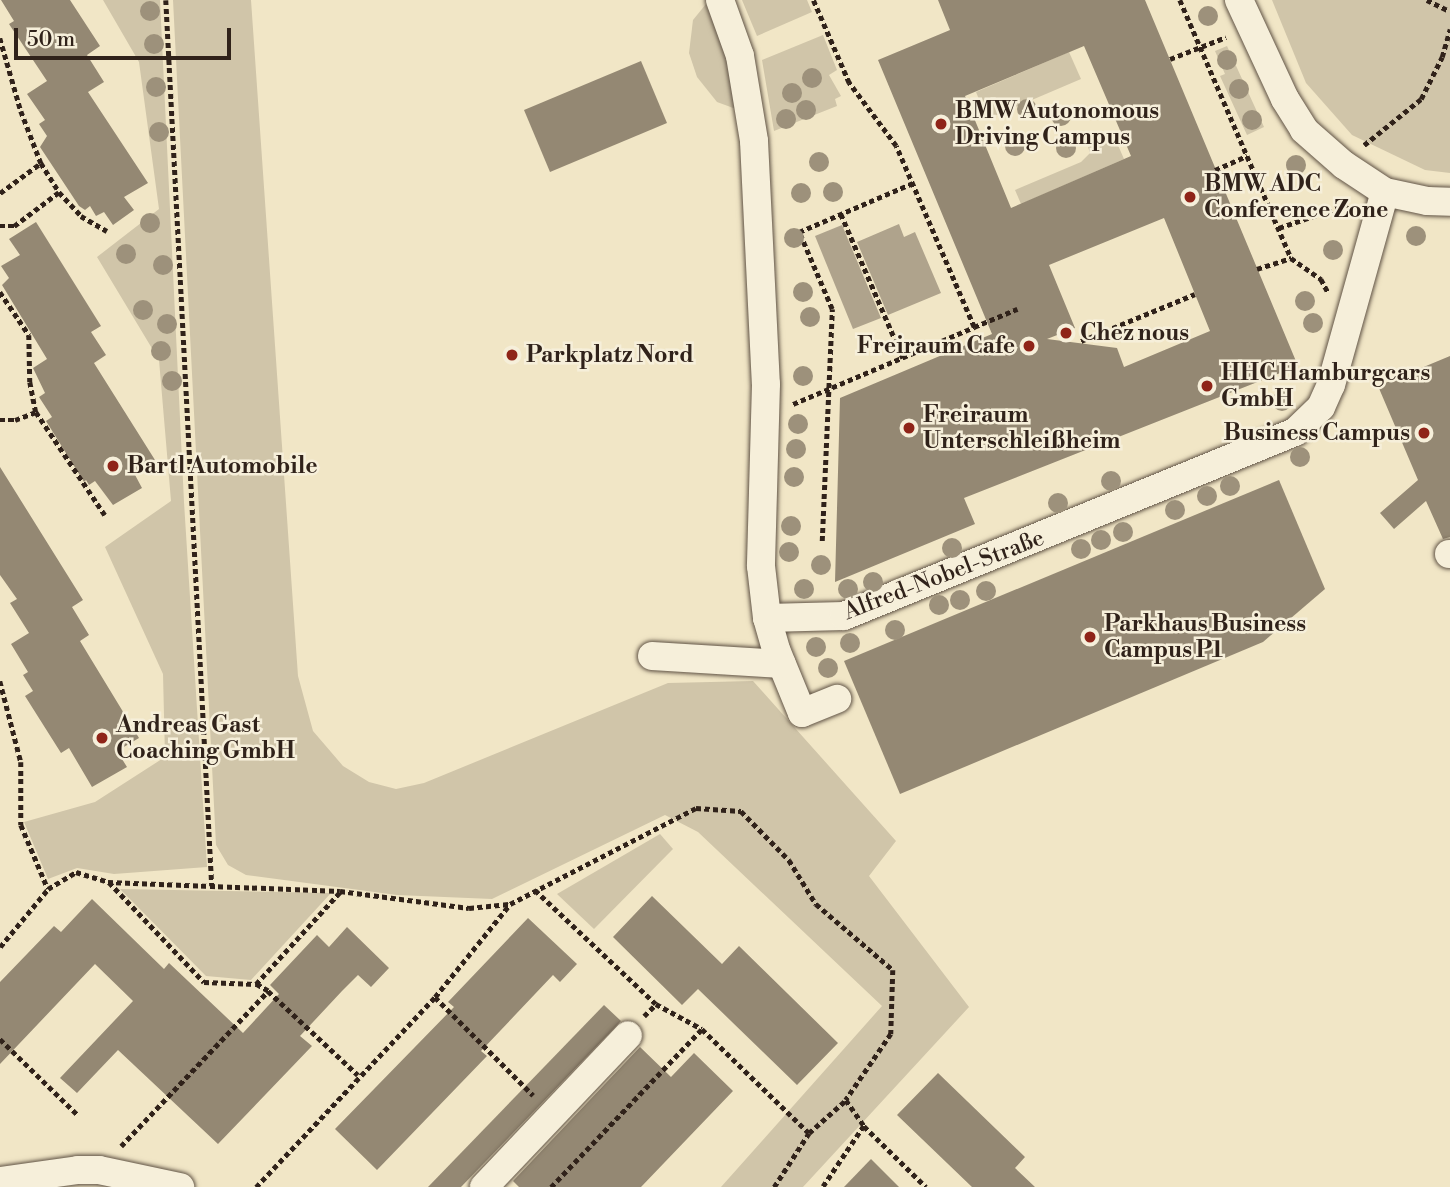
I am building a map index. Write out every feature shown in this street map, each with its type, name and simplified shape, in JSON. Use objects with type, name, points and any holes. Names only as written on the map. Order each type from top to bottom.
[{"type":"street","points":[[720,0],[740,56],[754,141],[763,298],[765,416],[761,566],[767,618],[802,713],[837,699]]},
{"type":"street","points":[[1239,0],[1284,99],[1304,130],[1344,166],[1385,192],[1427,201],[1450,202]]},
{"type":"street","name":"Alfred-Nobel-Straße","points":[[767,618],[844,616],[990,559],[1295,432],[1321,407],[1326,396],[1351,318],[1385,192]]},
{"type":"street","points":[[652,656],[782,664]]},
{"type":"street","points":[[484,1187],[628,1035]]},
{"type":"street","points":[[0,1181],[99,1170],[180,1187]]},
{"type":"path","points":[[166,0],[212,886]]},
{"type":"path","points":[[813,0],[849,83],[897,146],[974,327]]},
{"type":"path","points":[[1180,0],[1291,258],[1321,279],[1334,304],[1351,318]]},
{"type":"path","points":[[1427,0],[1450,11]]},
{"type":"path","points":[[1344,166],[1376,133],[1421,99],[1442,57],[1450,29]]},
{"type":"path","points":[[1170,59],[1227,36]]},
{"type":"path","points":[[0,38],[21,111],[41,163],[59,192],[81,216],[107,231]]},
{"type":"path","points":[[1215,170],[1247,156]]},
{"type":"path","points":[[0,192],[41,163]]},
{"type":"path","points":[[821,541],[832,309],[799,233],[913,183]]},
{"type":"path","points":[[0,226],[14,226],[59,192]]},
{"type":"path","points":[[1279,228],[1385,192]]},
{"type":"path","points":[[841,214],[903,358]]},
{"type":"path","points":[[1257,269],[1291,258]]},
{"type":"path","points":[[0,292],[29,335],[30,382],[36,412],[105,515]]},
{"type":"path","points":[[1081,341],[1195,294]]},
{"type":"path","points":[[765,416],[1017,309]]},
{"type":"path","points":[[0,420],[15,420],[36,412]]},
{"type":"path","points":[[0,681],[21,762],[20,825],[48,889]]},
{"type":"path","points":[[256,1187],[358,1075],[435,997],[510,904],[610,855],[696,808],[741,811],[789,860],[816,904],[893,970],[891,1034],[846,1100],[809,1133],[774,1187]]},
{"type":"path","points":[[0,947],[48,889],[76,872],[108,882],[340,891],[469,908],[510,904]]},
{"type":"path","points":[[108,882],[204,982],[256,984],[268,991],[358,1075]]},
{"type":"path","points":[[535,890],[656,1004],[702,1029],[809,1133]]},
{"type":"path","points":[[256,984],[340,891]]},
{"type":"path","points":[[99,1170],[268,991]]},
{"type":"path","points":[[435,997],[553,1115]]},
{"type":"path","points":[[551,1187],[702,1029]]},
{"type":"path","points":[[0,1039],[79,1116]]},
{"type":"path","points":[[846,1100],[864,1126],[926,1187]]},
{"type":"path","points":[[823,1187],[864,1126]]},
{"type":"shaded area","points":[[103,0],[160,0],[184,502],[207,867],[114,874],[77,868],[48,879],[24,822],[95,802],[165,757],[163,674],[105,547],[171,501],[159,360],[97,257],[159,209],[139,62]]},
{"type":"shaded area","points":[[173,0],[251,0],[298,676],[313,731],[343,766],[369,782],[396,789],[424,783],[668,683],[753,681],[896,841],[869,876],[969,1007],[803,1187],[721,1187],[882,1006],[698,832],[665,815],[492,899],[397,895],[246,875],[228,865],[216,845]]},
{"type":"shaded area","points":[[742,0],[807,0],[812,12],[757,36]]},
{"type":"shaded area","points":[[1272,0],[1450,0],[1450,173],[1425,170],[1352,135],[1306,83]]},
{"type":"shaded area","points":[[706,4],[726,55],[736,109],[717,102],[697,77],[689,53],[693,20]]},
{"type":"shaded area","points":[[823,35],[837,70],[829,75],[841,96],[835,99],[837,106],[774,131],[762,60]]},
{"type":"shaded area","points":[[1227,46],[1264,127],[1247,135],[1220,76],[1225,74],[1215,51]]},
{"type":"shaded area","points":[[1069,52],[1081,79],[987,119],[976,92]]},
{"type":"shaded area","points":[[1114,136],[1124,159],[1021,204],[1015,190],[1081,162],[1090,153],[1088,147]]},
{"type":"shaded area","points":[[899,224],[904,237],[915,232],[941,293],[888,315],[857,242]]},
{"type":"shaded area","points":[[842,225],[881,318],[853,329],[815,236]]},
{"type":"shaded area","points":[[660,834],[673,849],[594,929],[557,894]]},
{"type":"shaded area","points":[[120,889],[331,893],[251,980],[206,976]]},
{"type":"building","points":[[1,0],[70,0],[100,46],[87,55],[104,82],[88,92],[148,183],[124,197],[134,210],[113,225],[104,212],[96,216],[90,206],[85,210],[79,206],[40,147],[47,136],[39,124],[45,120],[27,94],[47,81],[9,24],[14,21]]},
{"type":"building","points":[[938,0],[1145,0],[1298,366],[964,498],[975,524],[835,582],[840,398],[992,334],[878,60],[950,30]],"holes":[[[1084,46],[1131,156],[1011,208],[965,96]],[[1164,218],[1210,331],[1124,367],[1117,348],[1047,339],[1075,328],[1049,265]]]},
{"type":"building","points":[[641,61],[667,123],[550,172],[524,110]]},
{"type":"building","points":[[36,222],[101,326],[91,332],[106,355],[94,363],[155,460],[134,473],[142,488],[113,505],[95,481],[89,485],[86,480],[84,482],[46,421],[52,417],[39,397],[45,393],[33,368],[47,359],[2,285],[9,278],[1,266],[20,255],[9,239]]},
{"type":"building","name":"Business Campus","points":[[1450,356],[1450,537],[1443,539],[1426,501],[1394,529],[1380,513],[1418,480],[1378,386]]},
{"type":"building","points":[[0,467],[83,600],[72,607],[89,635],[80,641],[139,738],[117,751],[127,767],[92,787],[69,748],[61,753],[25,696],[33,691],[23,675],[28,672],[11,644],[29,633],[10,603],[17,599],[0,575]]},
{"type":"building","name":"Parkhaus Business Campus P1","points":[[1279,480],[1325,589],[1263,642],[900,794],[844,661]]},
{"type":"building","points":[[652,896],[722,964],[739,946],[838,1043],[797,1085],[698,989],[682,1005],[613,937]]},
{"type":"building","points":[[92,899],[164,969],[169,963],[243,1033],[279,994],[270,985],[317,935],[329,947],[347,927],[389,968],[371,987],[358,975],[342,991],[300,1036],[312,1046],[218,1144],[118,1050],[77,1093],[60,1078],[133,1001],[95,964],[0,1064],[0,982],[54,926],[61,932]]},
{"type":"building","points":[[528,918],[577,964],[560,982],[553,975],[481,1051],[487,1056],[377,1170],[335,1129],[454,1007],[448,1002]]},
{"type":"building","points":[[604,1005],[621,1021],[461,1187],[428,1187]]},
{"type":"building","points":[[640,1047],[671,1077],[694,1053],[733,1091],[641,1187],[519,1187],[513,1181]]},
{"type":"building","points":[[938,1073],[1025,1157],[1015,1168],[1035,1187],[972,1187],[897,1115]]},
{"type":"building","points":[[871,1159],[899,1187],[844,1187]]},
{"type":"place","name":"BMW Autonomous Driving Campus","points":[[941,124]]},
{"type":"place","name":"BMW ADC Conference Zone","points":[[1190,197]]},
{"type":"place","name":"Chez nous","points":[[1066,333]]},
{"type":"place","name":"Freiraum Cafe","points":[[1029,346]]},
{"type":"place","name":"Parkplatz Nord","points":[[512,355]]},
{"type":"place","name":"HHC Hamburgcars GmbH","points":[[1207,386]]},
{"type":"place","name":"Freiraum Unterschleißheim","points":[[909,428]]},
{"type":"place","name":"Business Campus","points":[[1424,433]]},
{"type":"place","name":"Bartl Automobile","points":[[113,466]]},
{"type":"place","name":"Parkhaus Business Campus P1","points":[[1090,637]]},
{"type":"place","name":"Andreas Gast Coaching GmbH","points":[[102,738]]}]
